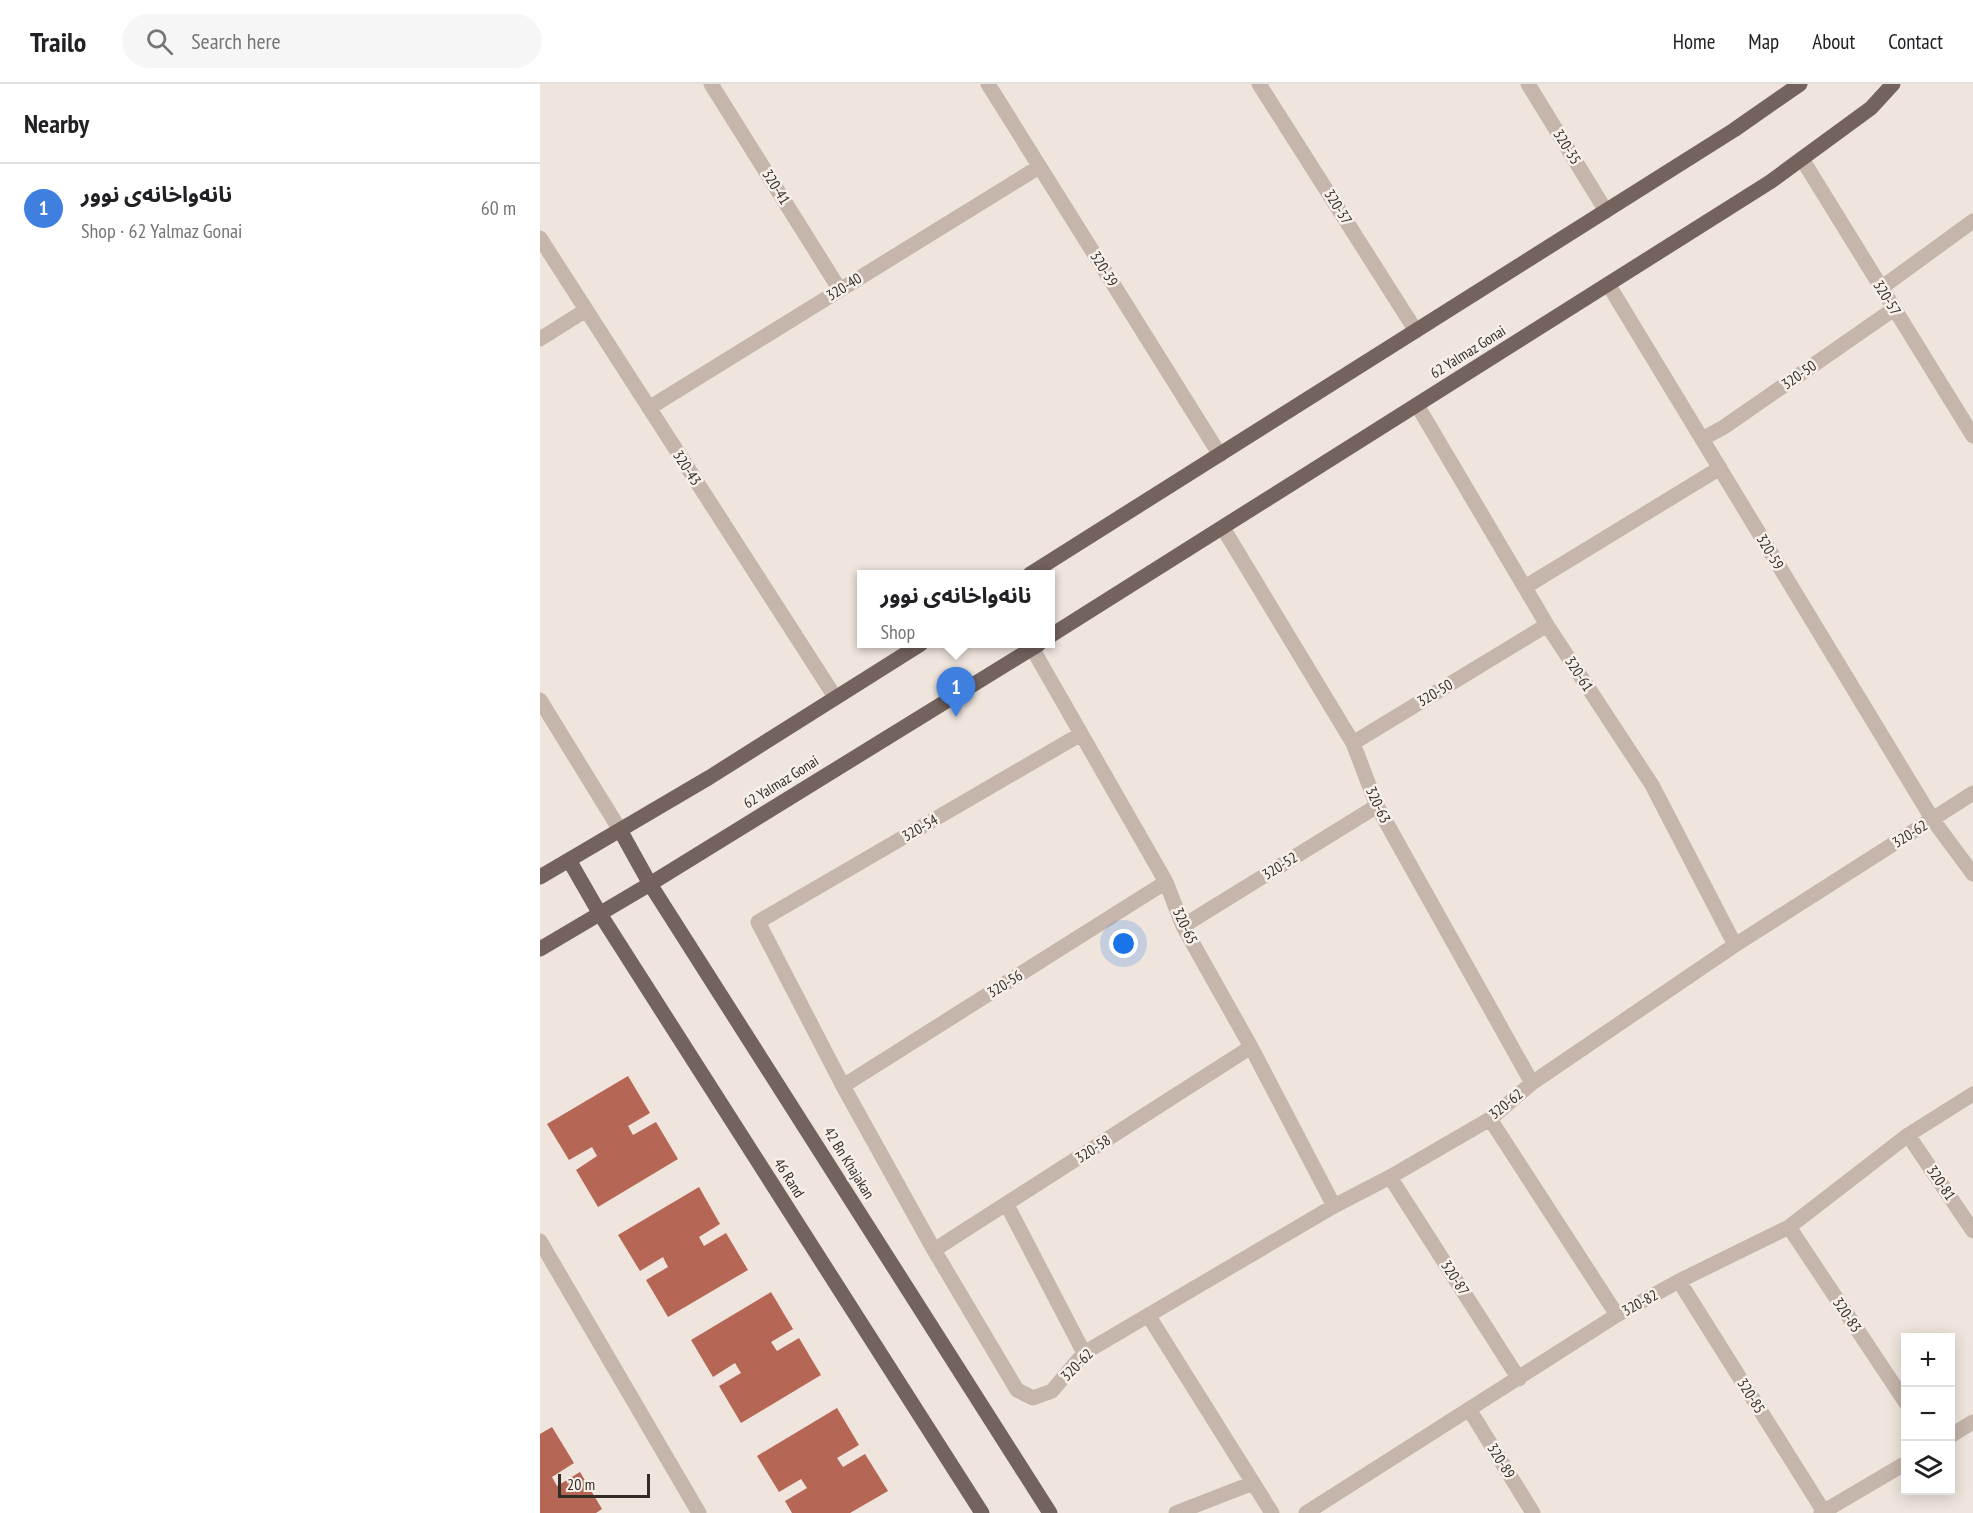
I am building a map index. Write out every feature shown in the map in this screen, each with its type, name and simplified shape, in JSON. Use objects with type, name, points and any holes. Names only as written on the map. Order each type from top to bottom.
[{"type":"main road","points":[[1036,570],[1734,130],[1800,84]]},
{"type":"main road","name":"62 Yalmaz Gonai","points":[[1055,633],[1770,182],[1871,108],[1893,84]]},
{"type":"main road","points":[[540,877],[710,777],[915,648]]},
{"type":"main road","name":"62 Yalmaz Gonai","points":[[540,949],[650,884],[1033,648]]},
{"type":"main road","name":"42 Bn Khajakan","points":[[620,830],[650,884],[1050,1513]]},
{"type":"main road","name":"46 Rand","points":[[569,860],[600,914],[982,1513]]},
{"type":"street","name":"320-41","points":[[711,84],[840,290]]},
{"type":"street","name":"320-39","points":[[988,84],[1220,455]]},
{"type":"street","name":"320-37","points":[[1259,84],[1416,331]]},
{"type":"street","name":"320-35","points":[[1528,84],[1606,211]]},
{"type":"street","name":"320-57","points":[[1802,159],[1973,436]]},
{"type":"street","name":"320-40","points":[[649,408],[1039,167]]},
{"type":"street","points":[[1881,288],[1973,221]]},
{"type":"street","name":"320-43","points":[[540,238],[835,698]]},
{"type":"street","name":"320-59","points":[[1608,285],[1933,820],[1973,874]]},
{"type":"street","name":"320-50","points":[[1702,440],[1894,309]]},
{"type":"street","points":[[540,339],[586,310]]},
{"type":"street","name":"320-61","points":[[1417,405],[1547,625],[1652,785],[1735,945]]},
{"type":"street","points":[[1525,587],[1720,468]]},
{"type":"street","name":"320-63","points":[[1223,528],[1353,743],[1377,806],[1532,1083]]},
{"type":"street","name":"320-50","points":[[1353,743],[1547,625]]},
{"type":"street","name":"320-65","points":[[1037,648],[1081,734],[1166,882],[1183,926],[1251,1047],[1334,1206]]},
{"type":"street","points":[[540,700],[620,830]]},
{"type":"street","name":"320-54","points":[[843,1086],[758,922],[1081,734]]},
{"type":"street","name":"320-62","points":[[934,1250],[1017,1390],[1033,1398],[1052,1391],[1084,1353],[1334,1206],[1390,1177],[1490,1119],[1532,1083],[1735,945],[1973,793]]},
{"type":"street","name":"320-52","points":[[1183,926],[1377,806]]},
{"type":"street","name":"320-56","points":[[843,1086],[1166,882]]},
{"type":"street","name":"320-58","points":[[934,1250],[1251,1047]]},
{"type":"street","points":[[843,1086],[934,1250]]},
{"type":"street","name":"320-82","points":[[1306,1513],[1617,1316],[1679,1281],[1789,1227],[1908,1135],[1973,1094]]},
{"type":"street","points":[[1490,1119],[1617,1316]]},
{"type":"street","name":"320-81","points":[[1908,1135],[1973,1231]]},
{"type":"street","name":"320-87","points":[[1390,1177],[1519,1379]]},
{"type":"street","points":[[1007,1205],[1084,1353]]},
{"type":"street","name":"320-83","points":[[1789,1227],[1901,1397]]},
{"type":"street","points":[[540,1241],[699,1513]]},
{"type":"street","name":"320-85","points":[[1679,1281],[1822,1512]]},
{"type":"street","points":[[1148,1315],[1272,1513]]},
{"type":"street","name":"320-89","points":[[1469,1409],[1533,1513]]},
{"type":"street","points":[[1955,1433],[1973,1422]]},
{"type":"street","points":[[1822,1512],[1901,1465]]},
{"type":"street","points":[[1176,1513],[1253,1483]]},
{"type":"building","points":[[628,1076],[650,1113],[628,1126],[633,1135],[656,1122],[678,1159],[598,1207],[576,1170],[597,1156],[592,1147],[569,1160],[547,1124]]},
{"type":"building","points":[[699,1187],[720,1224],[699,1237],[704,1246],[726,1233],[748,1270],[668,1317],[646,1280],[668,1267],[663,1257],[640,1271],[618,1235]]},
{"type":"building","points":[[771,1292],[793,1329],[771,1342],[777,1351],[799,1338],[821,1375],[741,1423],[719,1386],[741,1373],[735,1363],[713,1377],[691,1340]]},
{"type":"building","points":[[837,1408],[859,1445],[837,1458],[843,1467],[865,1454],[888,1491],[850,1513],[792,1513],[785,1501],[807,1488],[801,1479],[779,1492],[757,1456]]},
{"type":"building","points":[[552,1427],[574,1463],[552,1477],[557,1486],[580,1472],[602,1509],[596,1513],[540,1513],[540,1434]]},
{"type":"place","name":"نانەواخانەی نوور","points":[[956,717]]}]
